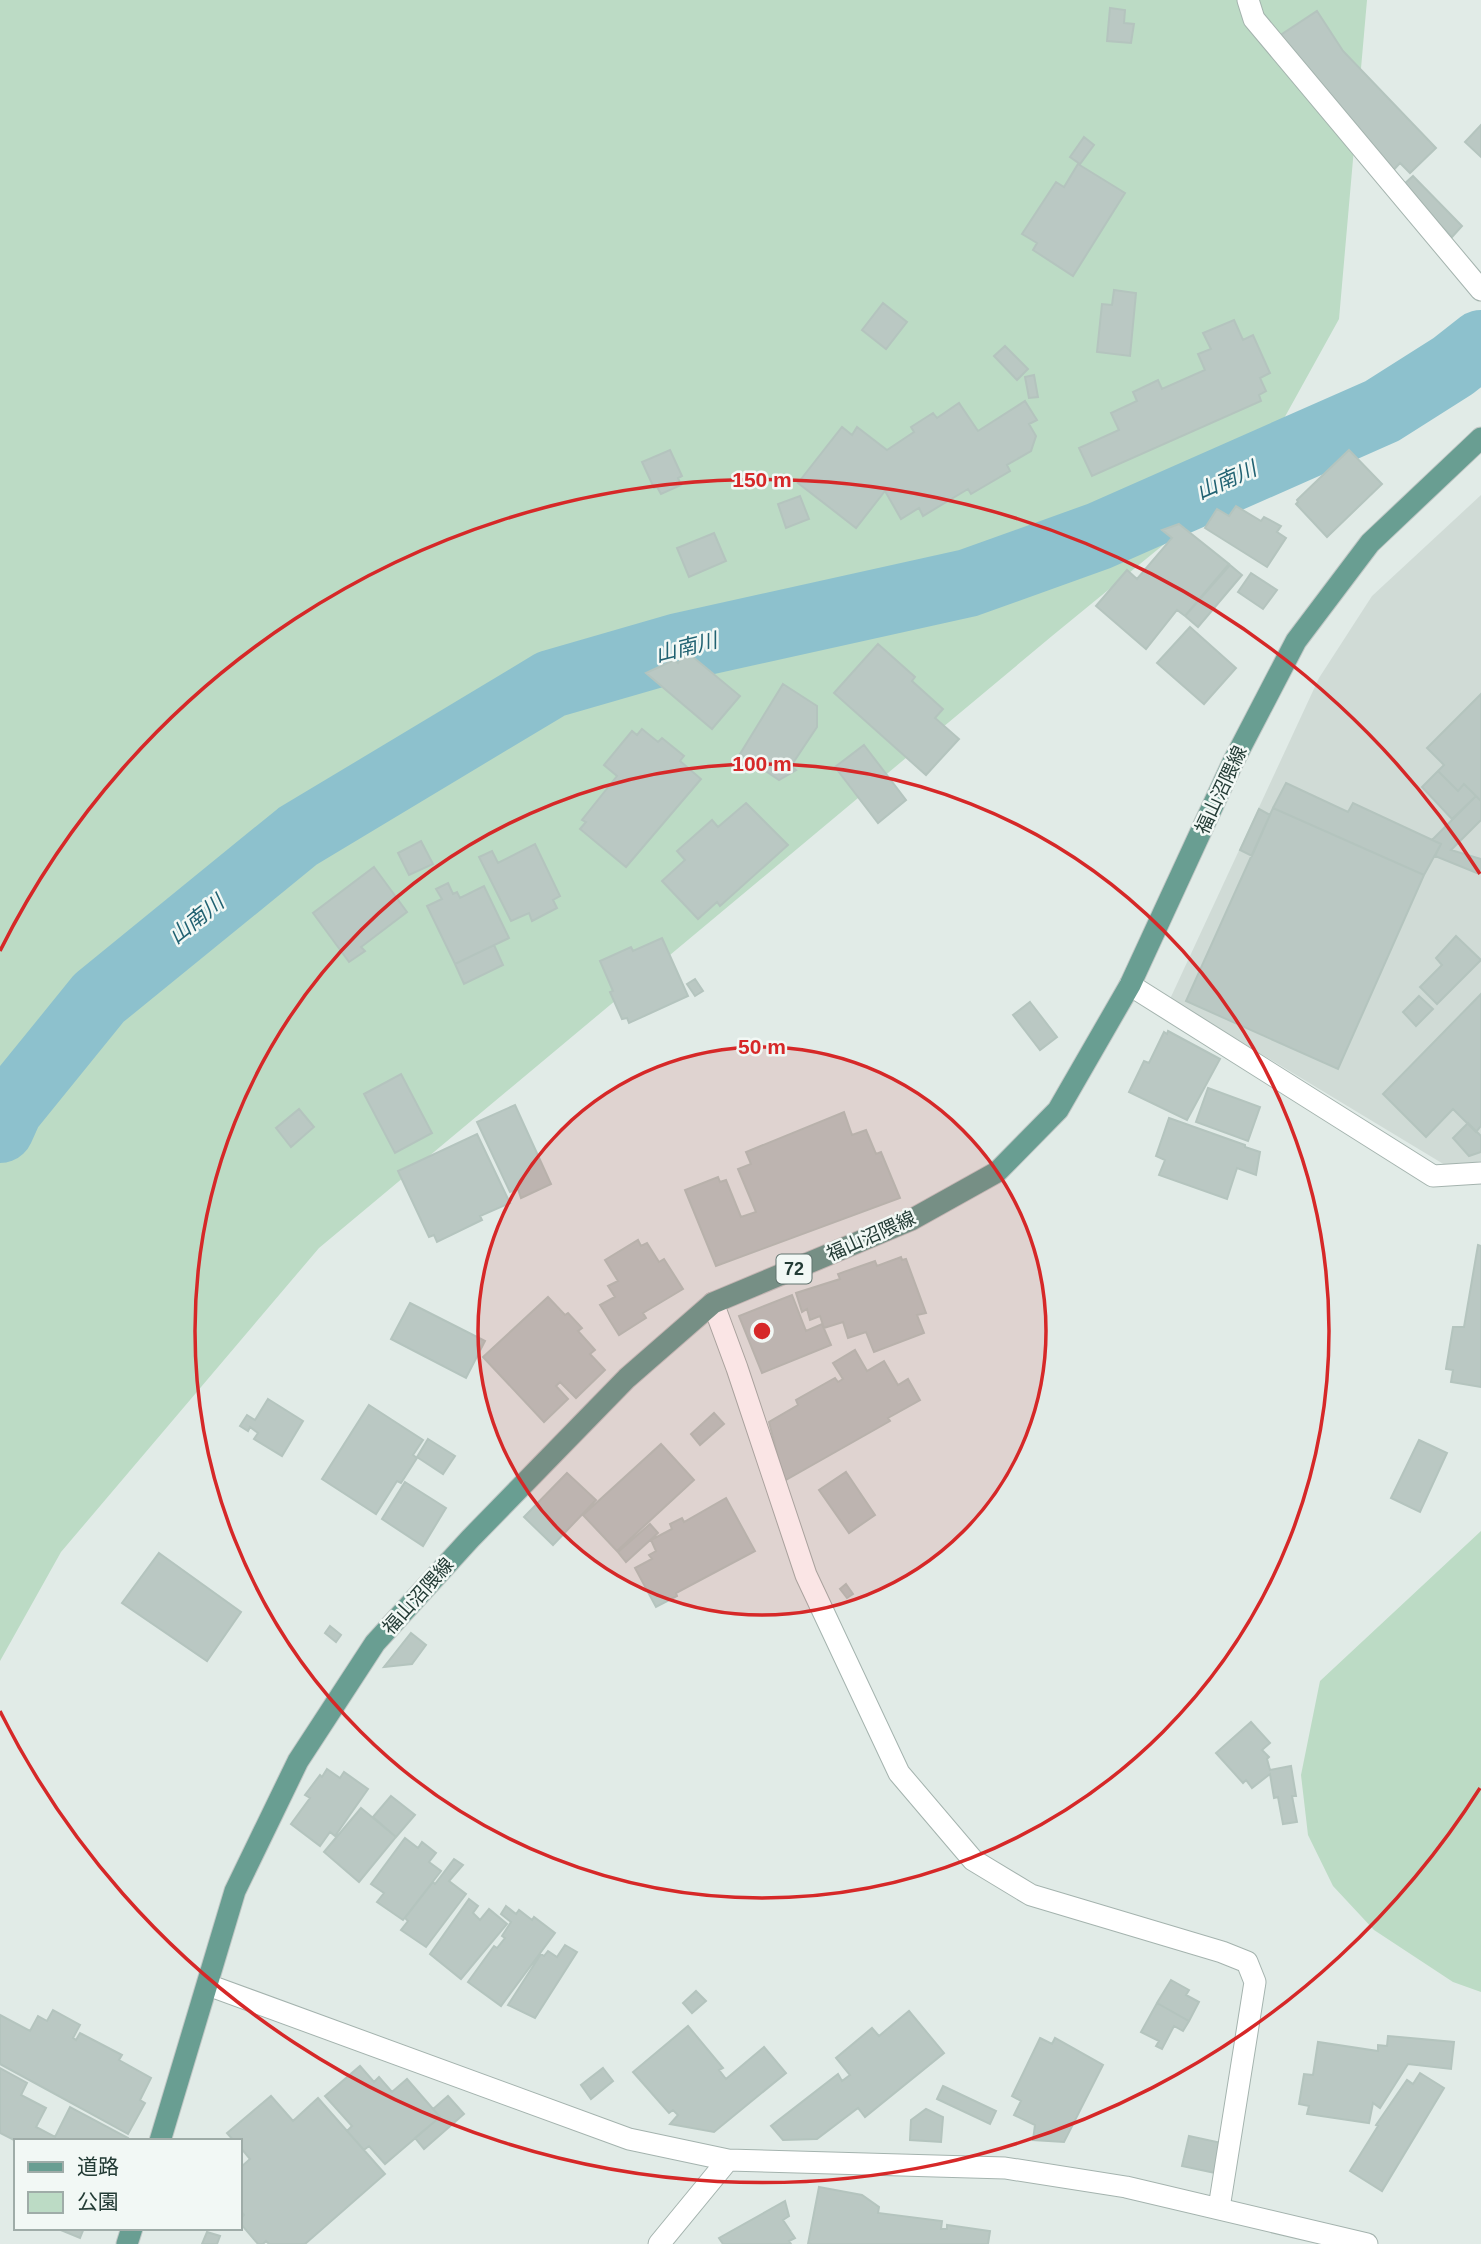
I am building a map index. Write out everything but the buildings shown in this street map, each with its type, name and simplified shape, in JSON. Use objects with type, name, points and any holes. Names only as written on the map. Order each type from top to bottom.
[{"type":"main road","name":"福山沼隈線","points":[[161,2139],[235,1891],[292,1773],[375,1643],[470,1539],[627,1378],[713,1303],[911,1220],[997,1172],[1058,1110],[1130,985],[1233,762],[1296,641],[1370,543],[1481,438]]},
{"type":"street","points":[[1248,0],[1254,19],[1481,290]]},
{"type":"street","points":[[1130,985],[1433,1175],[1481,1173]]},
{"type":"street","points":[[713,1303],[806,1576],[899,1773],[973,1860],[1031,1895],[1222,1952],[1247,1962],[1255,1982],[1219,2208]]},
{"type":"street","points":[[208,1985],[629,2138],[728,2160],[1005,2168],[1126,2187],[1367,2244]]},
{"type":"street","points":[[659,2244],[728,2160]]},
{"type":"shaded area","points":[[1481,495],[1481,1161],[1450,1168],[1170,999],[1319,678],[1372,596]]},
{"type":"green space","points":[[0,0],[1367,0],[1339,319],[1256,469],[319,1248],[61,1552],[0,1661]]},
{"type":"green space","points":[[1481,1531],[1481,1992],[1453,1982],[1374,1930],[1333,1886],[1308,1835],[1301,1775],[1320,1681]]},
{"type":"waterway","name":"山南川","points":[[0,1129],[9,1109],[99,998],[298,836],[551,684],[679,647],[968,583],[1099,536],[1382,411],[1453,366],[1481,344]]}]
